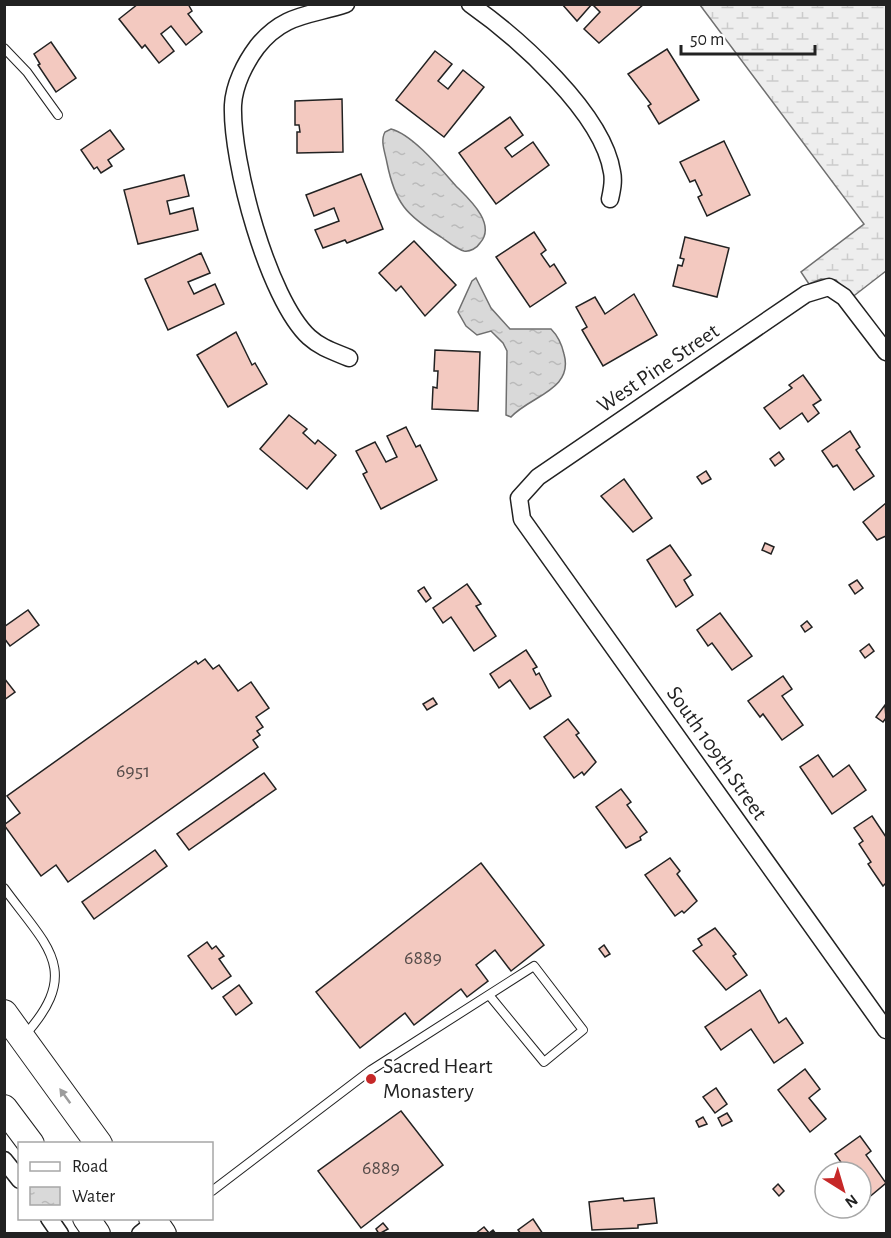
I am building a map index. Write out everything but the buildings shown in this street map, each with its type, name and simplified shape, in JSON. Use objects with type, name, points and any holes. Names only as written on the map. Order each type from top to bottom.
[{"type":"main road","points":[[4,1013],[98,1142]]},
{"type":"main road","points":[[4,1108],[30,1142]]},
{"type":"main road","points":[[87,1220],[97,1233]]},
{"type":"street","points":[[346,4],[303,14],[268,36],[258,46],[241,74],[233,106],[236,142],[249,205],[262,249],[278,288],[298,325],[309,337],[322,347],[349,358]]},
{"type":"street","points":[[470,4],[535,59],[578,106],[607,153],[613,180],[610,199]]},
{"type":"street","name":"West Pine Street","points":[[519,498],[538,477],[806,294],[830,287],[844,297],[886,352]]},
{"type":"street","name":"South 109th Street","points":[[519,498],[522,519],[886,1030]]},
{"type":"street","points":[[4,1160],[18,1178]]},
{"type":"street","points":[[50,1220],[60,1233]]},
{"type":"lane","points":[[4,48],[27,72],[58,115]]},
{"type":"lane","points":[[4,888],[52,954],[57,972],[55,987],[48,1005],[23,1038]]},
{"type":"lane","points":[[213,1190],[371,1070],[534,966],[583,1030],[544,1062],[489,995]]},
{"type":"green space","points":[[700,5],[886,5],[886,271],[851,298],[836,280],[821,279],[809,284],[801,272],[864,224]]},
{"type":"water","points":[[391,129],[408,138],[426,153],[479,212],[485,228],[484,236],[475,248],[466,251],[458,249],[419,222],[404,207],[390,177],[383,147],[385,132]]},
{"type":"water","points":[[476,278],[491,308],[510,329],[551,329],[558,338],[563,351],[565,366],[563,376],[557,384],[511,417],[506,415],[507,351],[503,343],[491,331],[477,335],[466,326],[458,312],[472,281]]},
{"type":"place","name":"Sacred Heart Monastery","points":[[371,1079]]}]
